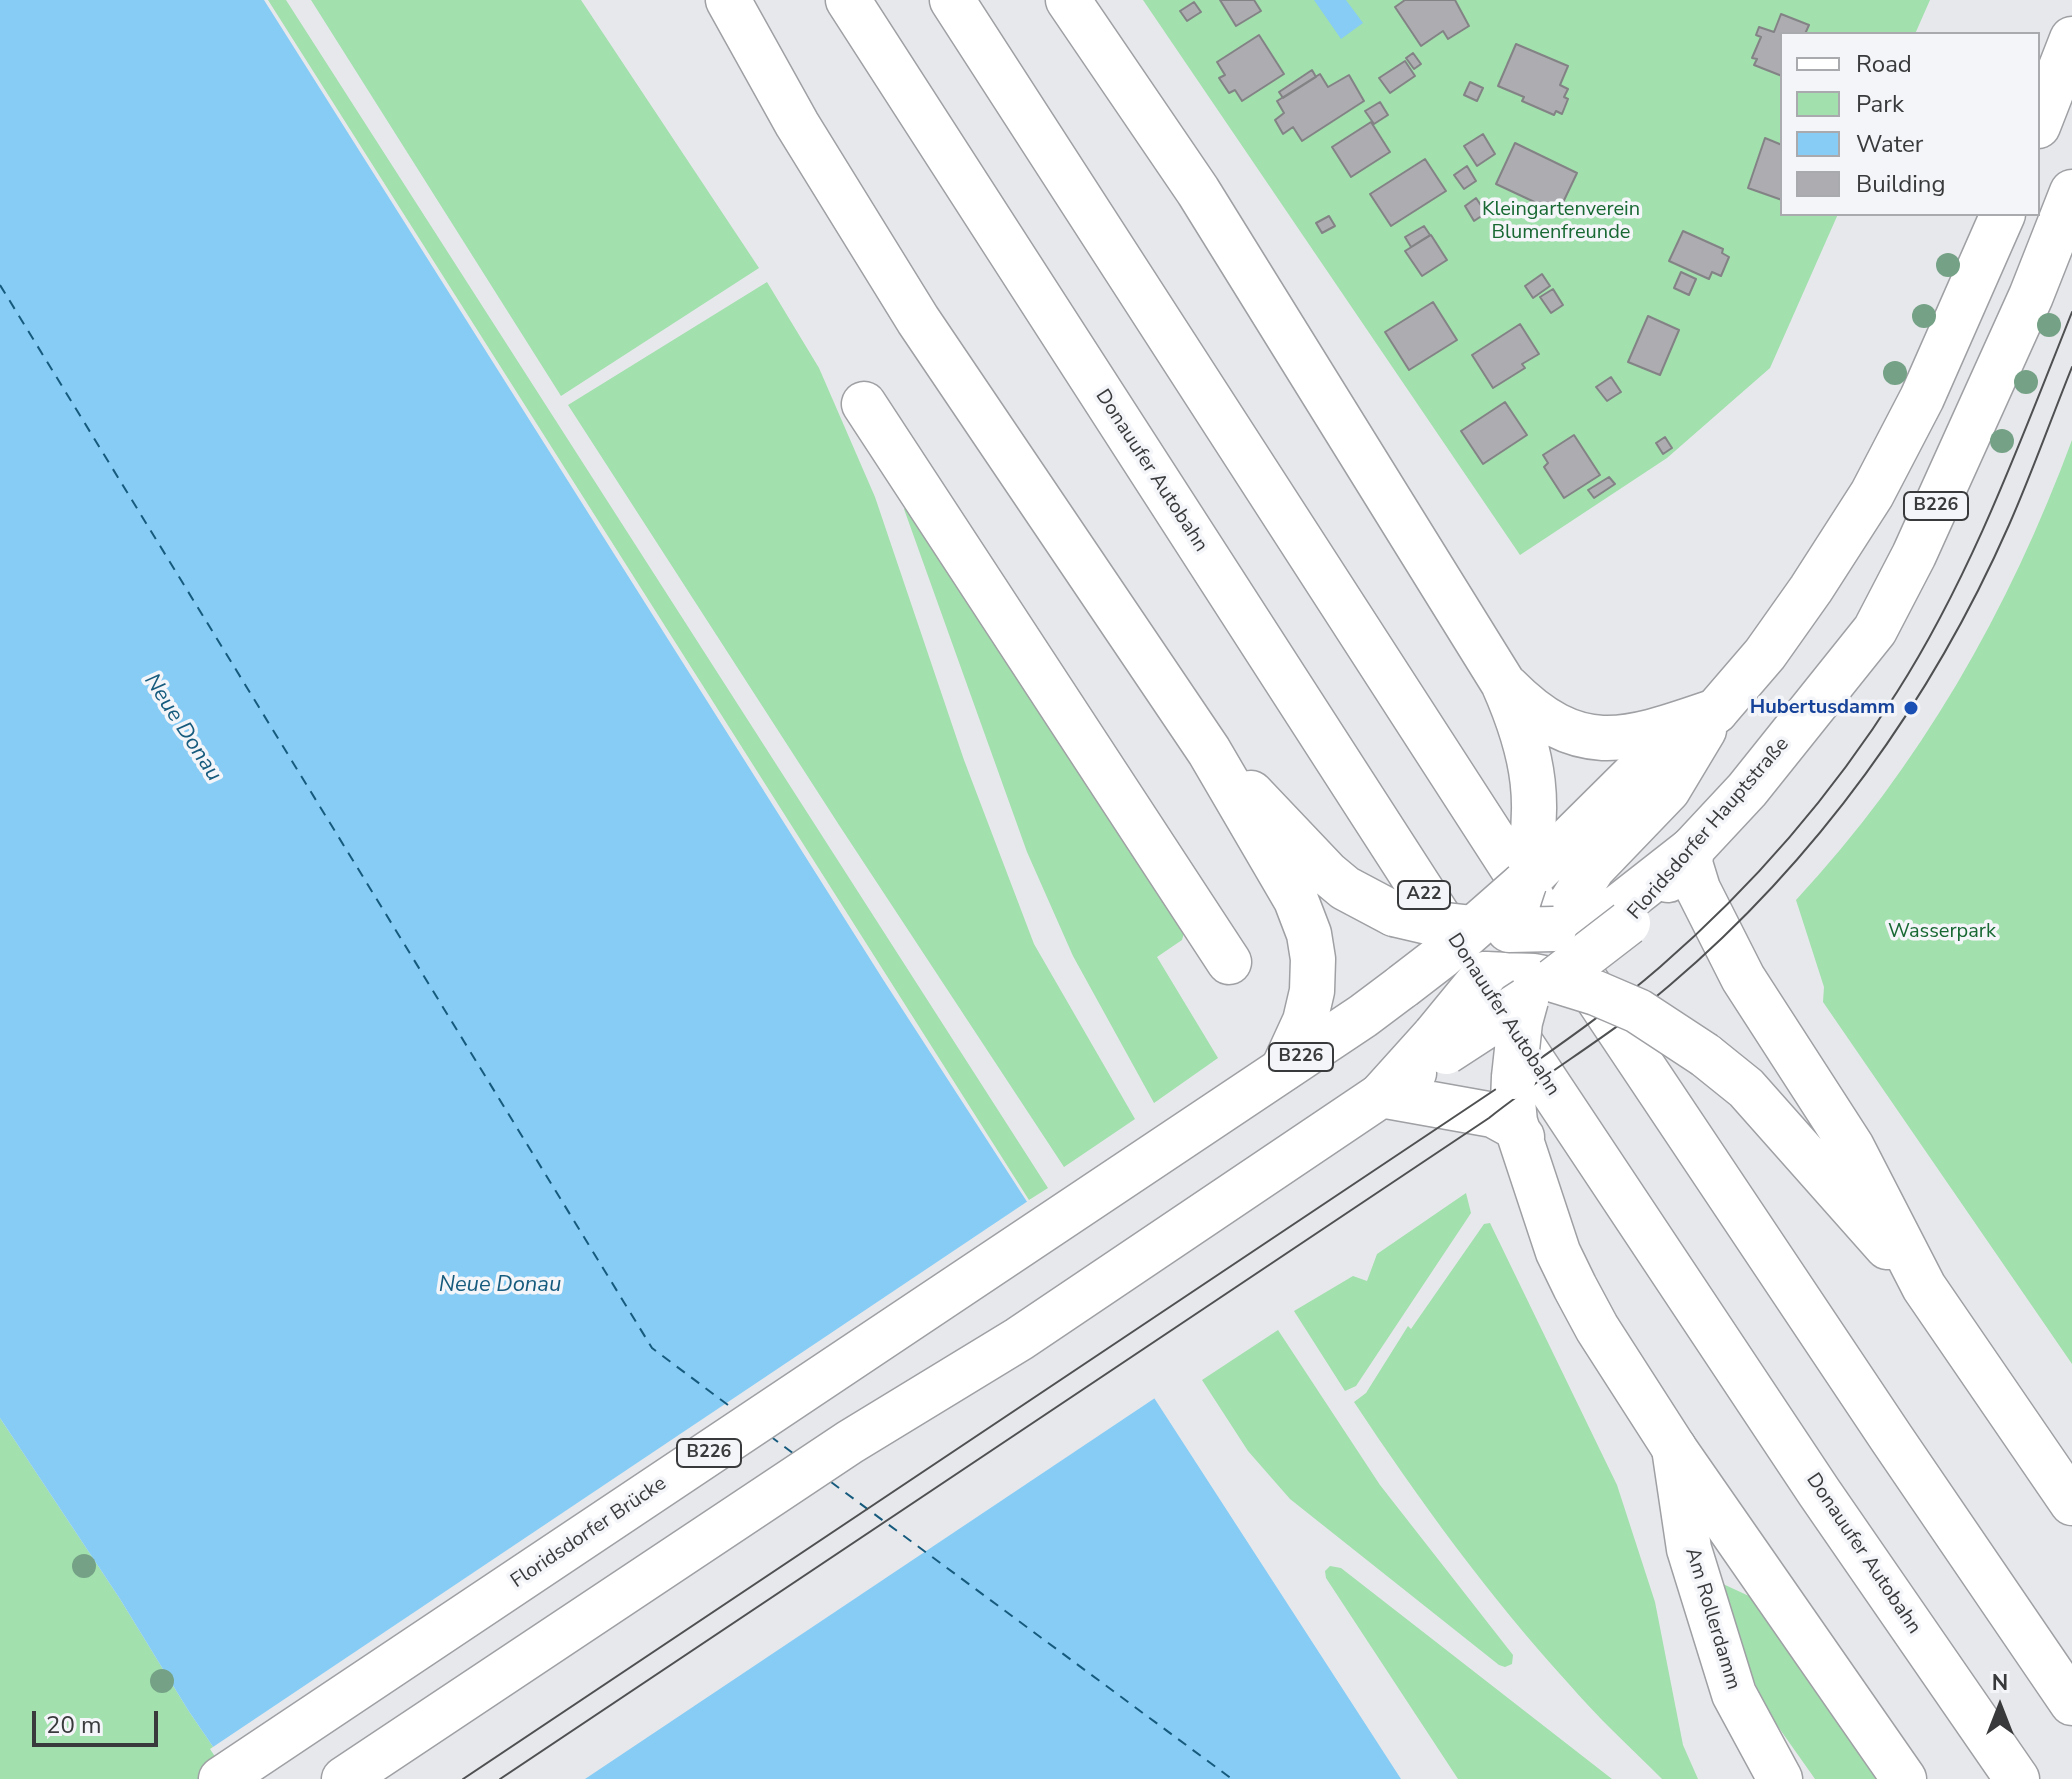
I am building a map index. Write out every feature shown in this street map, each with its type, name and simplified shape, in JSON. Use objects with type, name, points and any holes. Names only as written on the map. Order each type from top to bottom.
[{"type":"main road","points":[[728,0],[797,124],[918,320],[1209,751],[1296,900],[1309,934],[1313,959],[1312,991],[1305,1021],[1283,1069]]},
{"type":"main road","name":"Donauufer Autobahn","points":[[848,0],[1495,1004],[1819,1492],[2017,1779]]},
{"type":"main road","points":[[952,0],[1567,953],[2072,1703]]},
{"type":"main road","points":[[1068,0],[1198,191],[1503,683],[1526,739],[1536,799],[1532,850],[1524,884],[1491,929],[1406,990]]},
{"type":"main road","points":[[2040,121],[2072,39]]},
{"type":"main road","name":"Floridsdorfer Hauptstraße","points":[[1441,1044],[1538,985],[1623,915],[1657,895],[1692,849],[1747,790],[1875,630],[1914,555],[2031,296],[2072,192]]},
{"type":"main road","name":"B226","points":[[1716,711],[1765,654],[1872,494],[1935,370],[2002,216]]},
{"type":"main road","points":[[864,404],[1229,962]]},
{"type":"main road","points":[[1503,683],[1544,721],[1582,735],[1627,738],[1716,711]]},
{"type":"main road","points":[[1524,884],[1583,852],[1668,790],[1716,711]]},
{"type":"main road","points":[[1209,751],[1327,873],[1345,888],[1394,914],[1437,924],[1491,929],[1554,929],[1599,916],[1623,915]]},
{"type":"main road","points":[[1692,849],[1690,863],[1698,889],[1721,938],[1770,1022],[1852,1147],[1924,1287],[2072,1503]]},
{"type":"main road","points":[[1583,852],[1554,929],[1516,1048],[1515,1122],[1558,1252],[1597,1328],[1674,1448],[1904,1779]]},
{"type":"main road","points":[[344,1779],[837,1451],[1019,1339],[1381,1095],[1441,1044],[1485,974],[1491,929]]},
{"type":"main road","points":[[1406,990],[1485,974],[1596,993],[1638,1011],[1705,1055],[1746,1088],[1924,1287]]},
{"type":"main road","name":"B226","points":[[1283,1069],[1406,990]]},
{"type":"main road","name":"Floridsdorfer Brücke","points":[[221,1779],[1283,1069]]},
{"type":"main road","points":[[1381,1095],[1486,1114],[1506,1121],[1527,1154]]},
{"type":"main road","name":"Am Rollerdamm","points":[[1674,1448],[1689,1549],[1734,1694],[1780,1779]]},
{"type":"green space","points":[[268,0],[286,0],[1048,1188],[1029,1200]]},
{"type":"green space","points":[[311,0],[581,0],[759,268],[561,396]]},
{"type":"green space","name":"Kleingartenverein Blumenfreunde","points":[[1143,0],[1930,0],[1916,32],[1780,32],[1780,216],[1837,216],[1770,368],[1667,458],[1520,555]]},
{"type":"green space","points":[[767,282],[819,368],[875,497],[964,760],[1034,944],[1135,1119],[1064,1167],[568,405]]},
{"type":"green space","name":"Wasserpark","points":[[2072,440],[2072,1364],[1823,1002],[1824,987],[1796,900],[1883,796],[1957,684],[2020,565]]},
{"type":"green space","points":[[913,503],[1187,922],[1182,940],[1157,957],[1218,1058],[1154,1103],[1073,956],[1027,852],[904,509]]},
{"type":"green space","points":[[1466,1193],[1471,1213],[1356,1386],[1345,1391],[1294,1311],[1353,1276],[1367,1281],[1377,1254]]},
{"type":"green space","points":[[1490,1223],[1617,1485],[1655,1602],[1683,1745],[1698,1779],[1662,1779],[1579,1696],[1456,1547],[1354,1402],[1366,1393],[1408,1326],[1411,1329],[1484,1224]]},
{"type":"green space","points":[[1278,1330],[1380,1485],[1513,1655],[1512,1664],[1505,1667],[1499,1665],[1290,1499],[1248,1451],[1202,1380]]},
{"type":"green space","points":[[0,1418],[120,1599],[188,1710],[235,1779],[0,1779]]},
{"type":"green space","points":[[1330,1566],[1341,1568],[1612,1779],[1458,1779],[1326,1578],[1325,1571]]},
{"type":"green space","points":[[1723,1584],[1749,1596],[1876,1779],[1815,1779],[1767,1711],[1726,1616]]},
{"type":"water","name":"Neue Donau","points":[[0,0],[264,0],[884,981],[1401,1779],[235,1779],[0,1418]]},
{"type":"water","points":[[1314,0],[1346,0],[1363,23],[1341,39]]},
{"type":"pier","points":[[1031,1199],[1158,1396],[585,1779],[230,1779],[210,1749]]},
{"type":"building","points":[[1220,0],[1254,0],[1261,11],[1236,26]]},
{"type":"building","points":[[1405,0],[1455,0],[1469,26],[1448,39],[1443,31],[1421,46],[1395,7]]},
{"type":"building","points":[[1194,2],[1201,12],[1187,21],[1180,11]]},
{"type":"building","points":[[1781,14],[1809,25],[1806,32],[1780,32],[1780,75],[1754,65],[1757,59],[1752,58],[1761,37],[1756,35],[1759,27],[1774,32]]},
{"type":"building","points":[[1259,35],[1284,74],[1242,101],[1235,90],[1229,93],[1219,78],[1225,75],[1217,62]]},
{"type":"building","points":[[1516,44],[1568,66],[1560,85],[1568,89],[1562,114],[1556,111],[1554,115],[1522,101],[1524,97],[1498,86]]},
{"type":"building","points":[[1413,53],[1421,64],[1414,69],[1406,58]]},
{"type":"building","points":[[1405,61],[1415,76],[1390,93],[1379,78]]},
{"type":"building","points":[[1312,70],[1316,77],[1283,98],[1279,92]]},
{"type":"building","points":[[1320,74],[1328,87],[1349,75],[1364,101],[1302,141],[1293,127],[1283,134],[1275,120],[1284,113],[1277,101]]},
{"type":"building","points":[[1470,82],[1483,88],[1477,101],[1464,95]]},
{"type":"building","points":[[1380,102],[1388,115],[1374,124],[1365,111]]},
{"type":"building","points":[[1371,122],[1390,152],[1351,177],[1332,147]]},
{"type":"building","points":[[1483,134],[1495,154],[1477,166],[1464,146]]},
{"type":"building","points":[[1765,138],[1780,144],[1780,199],[1748,188]]},
{"type":"building","points":[[1515,143],[1577,173],[1558,213],[1496,184]]},
{"type":"building","points":[[1425,159],[1446,191],[1391,226],[1370,194]]},
{"type":"building","points":[[1467,166],[1476,181],[1464,189],[1454,175]]},
{"type":"building","points":[[1476,198],[1486,213],[1474,221],[1465,206]]},
{"type":"building","points":[[1329,216],[1335,226],[1322,233],[1316,223]]},
{"type":"building","points":[[1424,226],[1430,235],[1411,247],[1405,237]]},
{"type":"building","points":[[1683,231],[1723,249],[1722,253],[1729,257],[1721,276],[1712,272],[1709,279],[1669,261]]},
{"type":"building","points":[[1431,235],[1447,260],[1422,276],[1405,251]]},
{"type":"building","points":[[1681,272],[1696,279],[1689,295],[1674,288]]},
{"type":"building","points":[[1542,274],[1550,286],[1533,298],[1525,286]]},
{"type":"building","points":[[1553,289],[1563,305],[1551,313],[1540,297]]},
{"type":"building","points":[[1433,302],[1457,340],[1409,370],[1385,332]]},
{"type":"building","points":[[1648,316],[1679,330],[1660,375],[1628,362]]},
{"type":"building","points":[[1520,324],[1539,354],[1522,364],[1525,368],[1493,388],[1472,355]]},
{"type":"building","points":[[1611,377],[1621,392],[1607,401],[1596,387]]},
{"type":"building","points":[[1505,402],[1527,435],[1483,464],[1461,431]]},
{"type":"building","points":[[1574,435],[1600,475],[1564,498],[1544,467],[1548,463],[1543,455]]},
{"type":"building","points":[[1665,437],[1672,448],[1663,454],[1656,443]]},
{"type":"building","points":[[1609,477],[1615,484],[1594,498],[1588,490]]},
{"type":"ferry route","points":[[0,285],[652,1348],[736,1411]]},
{"type":"ferry route","points":[[770,1436],[794,1454]]},
{"type":"ferry route","points":[[831,1482],[1232,1779]]},
{"type":"tram line","points":[[463,1779],[1514,1077],[1625,996],[1694,937],[1788,838],[1845,767],[1897,692],[1972,554],[2072,312]]},
{"type":"tram line","points":[[500,1779],[1489,1118],[1670,985],[1774,885],[1821,831],[1906,715],[1978,590],[2017,505],[2072,367]]},
{"type":"place","name":"Hubertusdamm","points":[[1911,708]]}]
